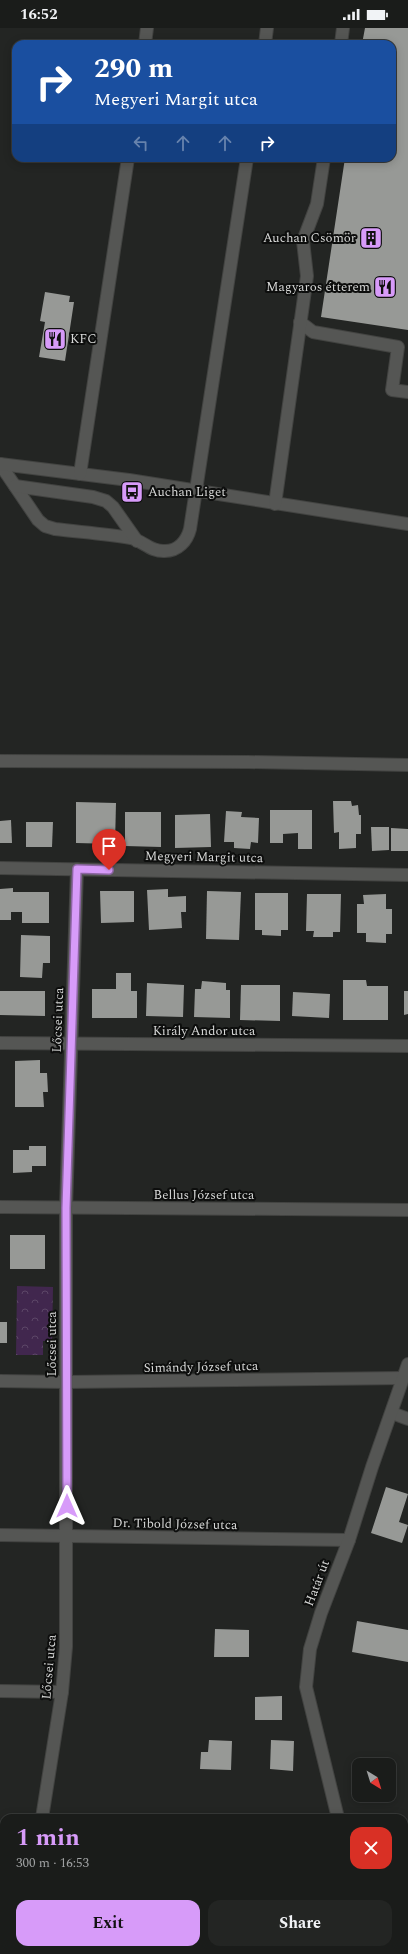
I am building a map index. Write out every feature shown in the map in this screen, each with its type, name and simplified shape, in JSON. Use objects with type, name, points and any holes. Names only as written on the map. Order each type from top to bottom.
[{"type":"street","points":[[146,40],[147,28]]},
{"type":"street","points":[[266,40],[267,28]]},
{"type":"street","points":[[342,40],[343,28]]},
{"type":"street","points":[[80,474],[127,162]]},
{"type":"street","points":[[0,464],[38,520],[45,526],[55,530],[132,538],[153,550],[165,551],[175,548],[184,542],[190,529],[246,162]]},
{"type":"street","points":[[276,504],[307,276],[303,241],[317,204],[323,162]]},
{"type":"street","points":[[300,322],[313,332],[398,347],[392,390],[408,392]]},
{"type":"street","points":[[0,464],[80,474],[408,524]]},
{"type":"street","points":[[15,486],[93,497],[106,501],[113,507],[137,540]]},
{"type":"street","points":[[0,760],[408,765]]},
{"type":"street","name":"Megyeri Margit utca","points":[[0,868],[408,875]]},
{"type":"street","name":"Lőcsei utca","points":[[43,1814],[62,1692],[66,1647],[66,1208],[77,869]]},
{"type":"street","name":"Király Andor utca","points":[[0,1043],[408,1046]]},
{"type":"street","name":"Bellus József utca","points":[[0,1207],[408,1210]]},
{"type":"street","name":"Határ út","points":[[337,1814],[306,1687],[310,1649],[321,1613],[349,1540],[372,1467],[408,1364]]},
{"type":"street","name":"Simándy József utca","points":[[0,1381],[66,1382],[403,1378]]},
{"type":"street","points":[[392,1413],[408,1419]]},
{"type":"street","name":"Dr. Tibold József utca","points":[[0,1536],[349,1540]]},
{"type":"street","points":[[0,1691],[62,1692]]},
{"type":"green space","points":[[17,1286],[53,1287],[52,1341],[43,1341],[43,1355],[16,1355]]},
{"type":"building","name":"Auchan Csömör","points":[[365,28],[408,28],[408,330],[321,317],[344,162],[396,162],[396,40],[363,40]]},
{"type":"building","name":"KFC","points":[[45,292],[70,296],[69,302],[74,302],[65,361],[39,357],[45,322],[40,321]]},
{"type":"building","points":[[333,801],[351,801],[352,806],[358,805],[359,815],[361,815],[361,834],[356,834],[356,848],[339,849],[339,832],[334,833]]},
{"type":"building","points":[[76,802],[116,803],[115,844],[76,843]]},
{"type":"building","points":[[270,810],[312,810],[312,849],[298,849],[298,833],[283,834],[283,843],[270,843]]},
{"type":"building","points":[[226,811],[242,812],[241,817],[259,818],[258,843],[251,842],[250,849],[234,848],[234,842],[224,842]]},
{"type":"building","points":[[125,812],[161,812],[161,847],[125,846]]},
{"type":"building","points":[[210,814],[211,847],[175,848],[175,815]]},
{"type":"building","points":[[11,820],[12,843],[0,843],[0,821]]},
{"type":"building","points":[[26,822],[53,822],[52,847],[26,847]]},
{"type":"building","points":[[371,827],[389,827],[389,850],[372,851]]},
{"type":"building","points":[[391,828],[408,829],[408,851],[391,851]]},
{"type":"building","points":[[13,888],[13,892],[49,892],[49,923],[22,923],[22,912],[11,912],[11,920],[0,920],[0,889]]},
{"type":"building","points":[[168,889],[168,897],[186,896],[186,912],[181,912],[182,928],[149,930],[147,890]]},
{"type":"building","points":[[100,891],[134,891],[134,922],[101,923]]},
{"type":"building","points":[[207,891],[241,892],[239,940],[206,939]]},
{"type":"building","points":[[255,893],[288,893],[288,930],[281,930],[281,936],[262,935],[262,930],[255,930]]},
{"type":"building","points":[[307,894],[341,894],[340,932],[333,932],[333,937],[313,937],[314,931],[306,931]]},
{"type":"building","points":[[386,894],[386,909],[392,909],[392,934],[386,934],[386,943],[366,942],[366,933],[357,933],[357,904],[364,904],[363,895]]},
{"type":"building","points":[[21,935],[50,936],[50,963],[43,963],[42,978],[20,977]]},
{"type":"building","points":[[116,973],[131,973],[131,991],[137,991],[137,1018],[92,1018],[92,989],[116,989]]},
{"type":"building","points":[[343,980],[366,980],[367,986],[388,986],[388,1020],[343,1020]]},
{"type":"building","points":[[202,981],[226,983],[226,990],[230,990],[230,1018],[194,1017],[195,989],[201,989]]},
{"type":"building","points":[[147,983],[184,985],[183,1017],[146,1016]]},
{"type":"building","points":[[241,985],[280,985],[280,1021],[240,1020]]},
{"type":"building","points":[[0,991],[45,991],[45,1016],[0,1015]]},
{"type":"building","points":[[404,991],[408,991],[408,1014],[404,1015]]},
{"type":"building","points":[[293,992],[330,994],[329,1018],[292,1016]]},
{"type":"building","points":[[40,1060],[40,1073],[47,1073],[48,1092],[43,1092],[44,1107],[15,1107],[15,1061]]},
{"type":"building","points":[[29,1146],[46,1146],[46,1166],[32,1166],[32,1172],[13,1173],[13,1150],[29,1150]]},
{"type":"building","points":[[10,1235],[45,1235],[45,1269],[10,1269]]},
{"type":"building","points":[[0,1322],[7,1322],[7,1343],[0,1343]]},
{"type":"building","points":[[386,1487],[408,1494],[399,1522],[408,1525],[402,1543],[371,1533]]},
{"type":"building","points":[[357,1621],[408,1630],[408,1662],[352,1652]]},
{"type":"building","points":[[215,1629],[249,1630],[249,1657],[214,1657]]},
{"type":"building","points":[[282,1696],[282,1720],[255,1720],[255,1697]]},
{"type":"building","points":[[209,1740],[232,1741],[231,1770],[200,1769],[201,1752],[208,1752]]},
{"type":"building","points":[[271,1740],[294,1741],[293,1771],[270,1769]]},
{"type":"place","name":"Auchan Csömör","points":[[371,238]]},
{"type":"place","name":"Magyaros étterem","points":[[385,287]]},
{"type":"place","name":"KFC","points":[[55,339]]},
{"type":"place","name":"Auchan Liget","points":[[132,492]]},
{"type":"route","points":[[67,1506],[66,1208],[77,869],[109,870]]}]
